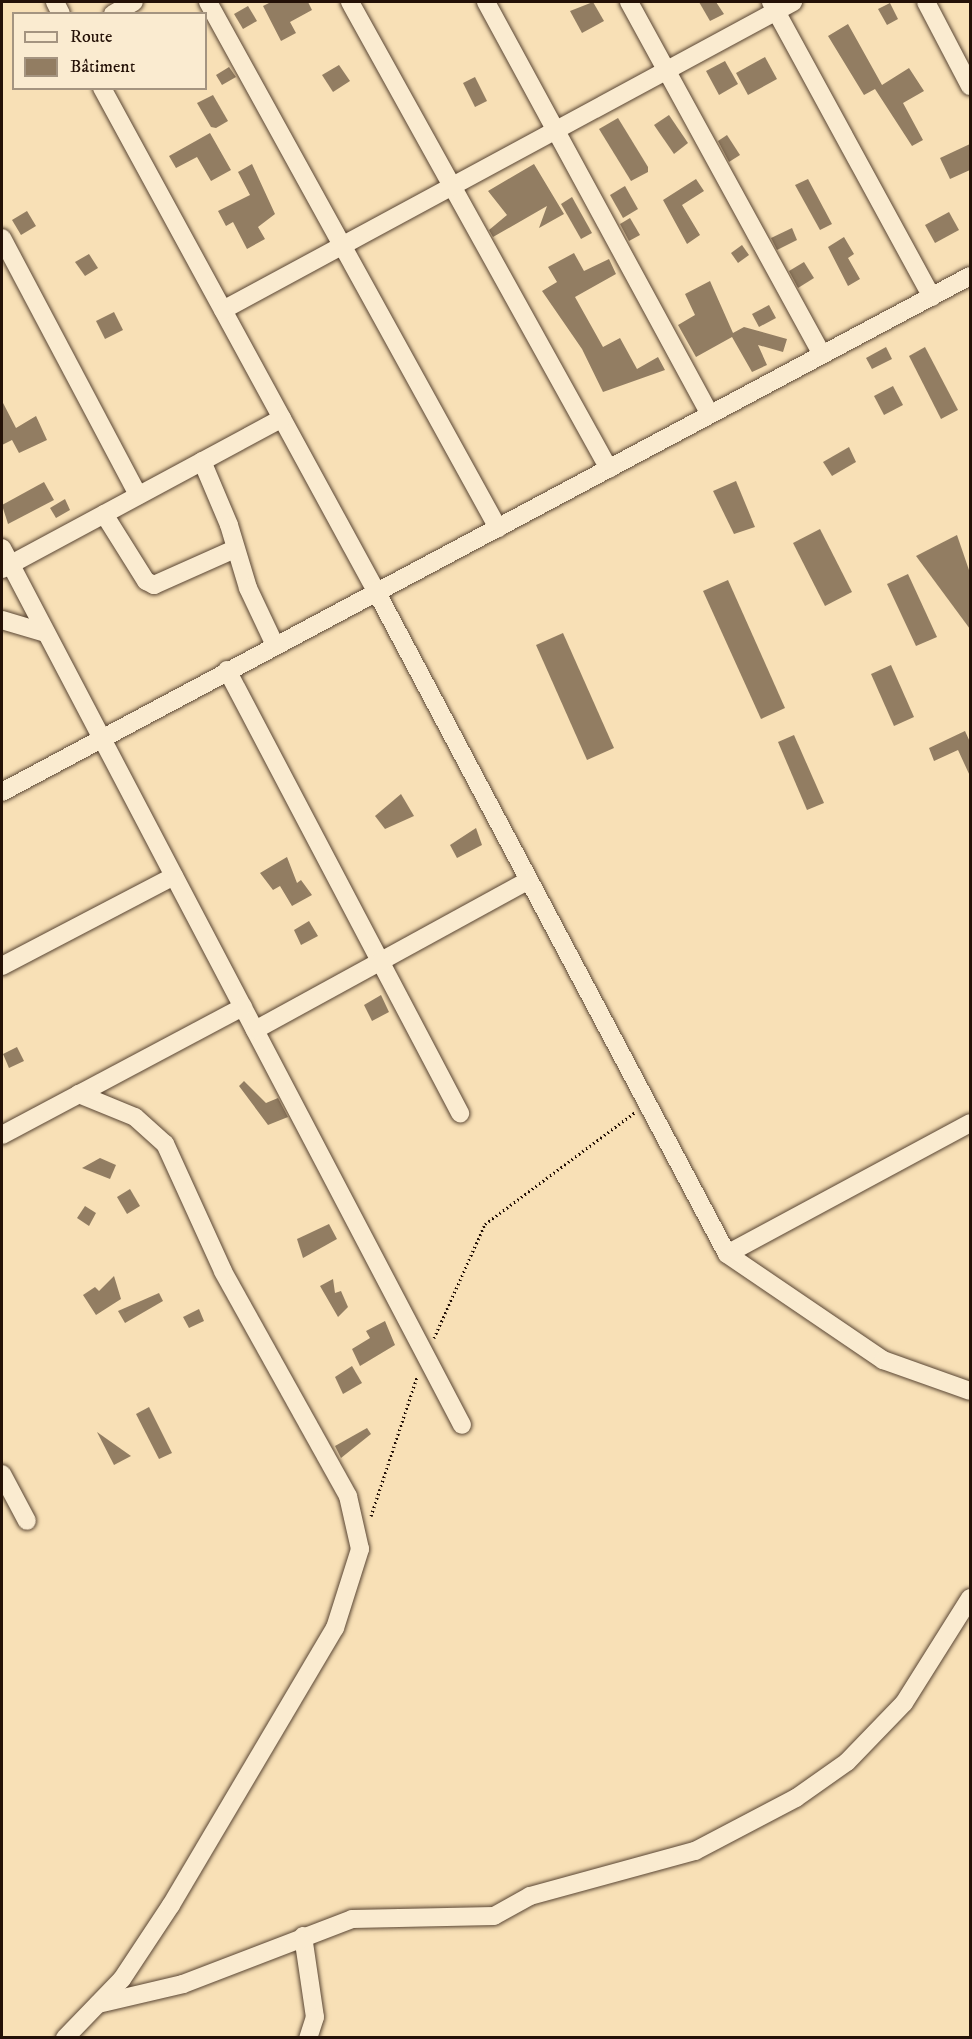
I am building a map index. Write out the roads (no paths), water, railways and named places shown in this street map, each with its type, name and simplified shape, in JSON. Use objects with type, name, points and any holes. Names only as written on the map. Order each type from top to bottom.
[{"type":"street","points":[[117,12],[135,2]]},
{"type":"street","points":[[208,2],[498,528]]},
{"type":"street","points":[[350,2],[609,469]]},
{"type":"street","points":[[486,2],[710,414]]},
{"type":"street","points":[[629,2],[822,355]]},
{"type":"street","points":[[223,310],[666,70],[774,6],[793,2]]},
{"type":"street","points":[[926,2],[970,86]]},
{"type":"street","points":[[774,6],[932,297]]},
{"type":"street","points":[[103,90],[376,591],[727,1254],[883,1360],[970,1390]]},
{"type":"street","points":[[2,238],[138,495]]},
{"type":"street","points":[[2,792],[101,736],[498,528],[970,276]]},
{"type":"street","points":[[282,418],[104,514],[4,560],[101,736],[462,1425]]},
{"type":"street","points":[[202,461],[248,588],[275,645]]},
{"type":"street","points":[[104,514],[146,581],[154,585],[235,549]]},
{"type":"street","points":[[2,620],[46,633]]},
{"type":"street","points":[[227,670],[460,1113]]},
{"type":"street","points":[[2,966],[174,876]]},
{"type":"street","points":[[255,1030],[529,880]]},
{"type":"street","points":[[2,1135],[243,1007]]},
{"type":"street","points":[[65,2037],[122,1979],[171,1905],[335,1628],[360,1549],[348,1496],[223,1271],[165,1144],[135,1117],[79,1094]]},
{"type":"street","points":[[727,1254],[970,1123]]},
{"type":"street","points":[[2,1474],[27,1521]]},
{"type":"street","points":[[98,2004],[183,1984],[352,1919],[494,1916],[530,1896],[695,1851],[796,1798],[847,1762],[904,1703],[970,1598]]},
{"type":"street","points":[[303,1936],[315,2017],[308,2037]]}]
